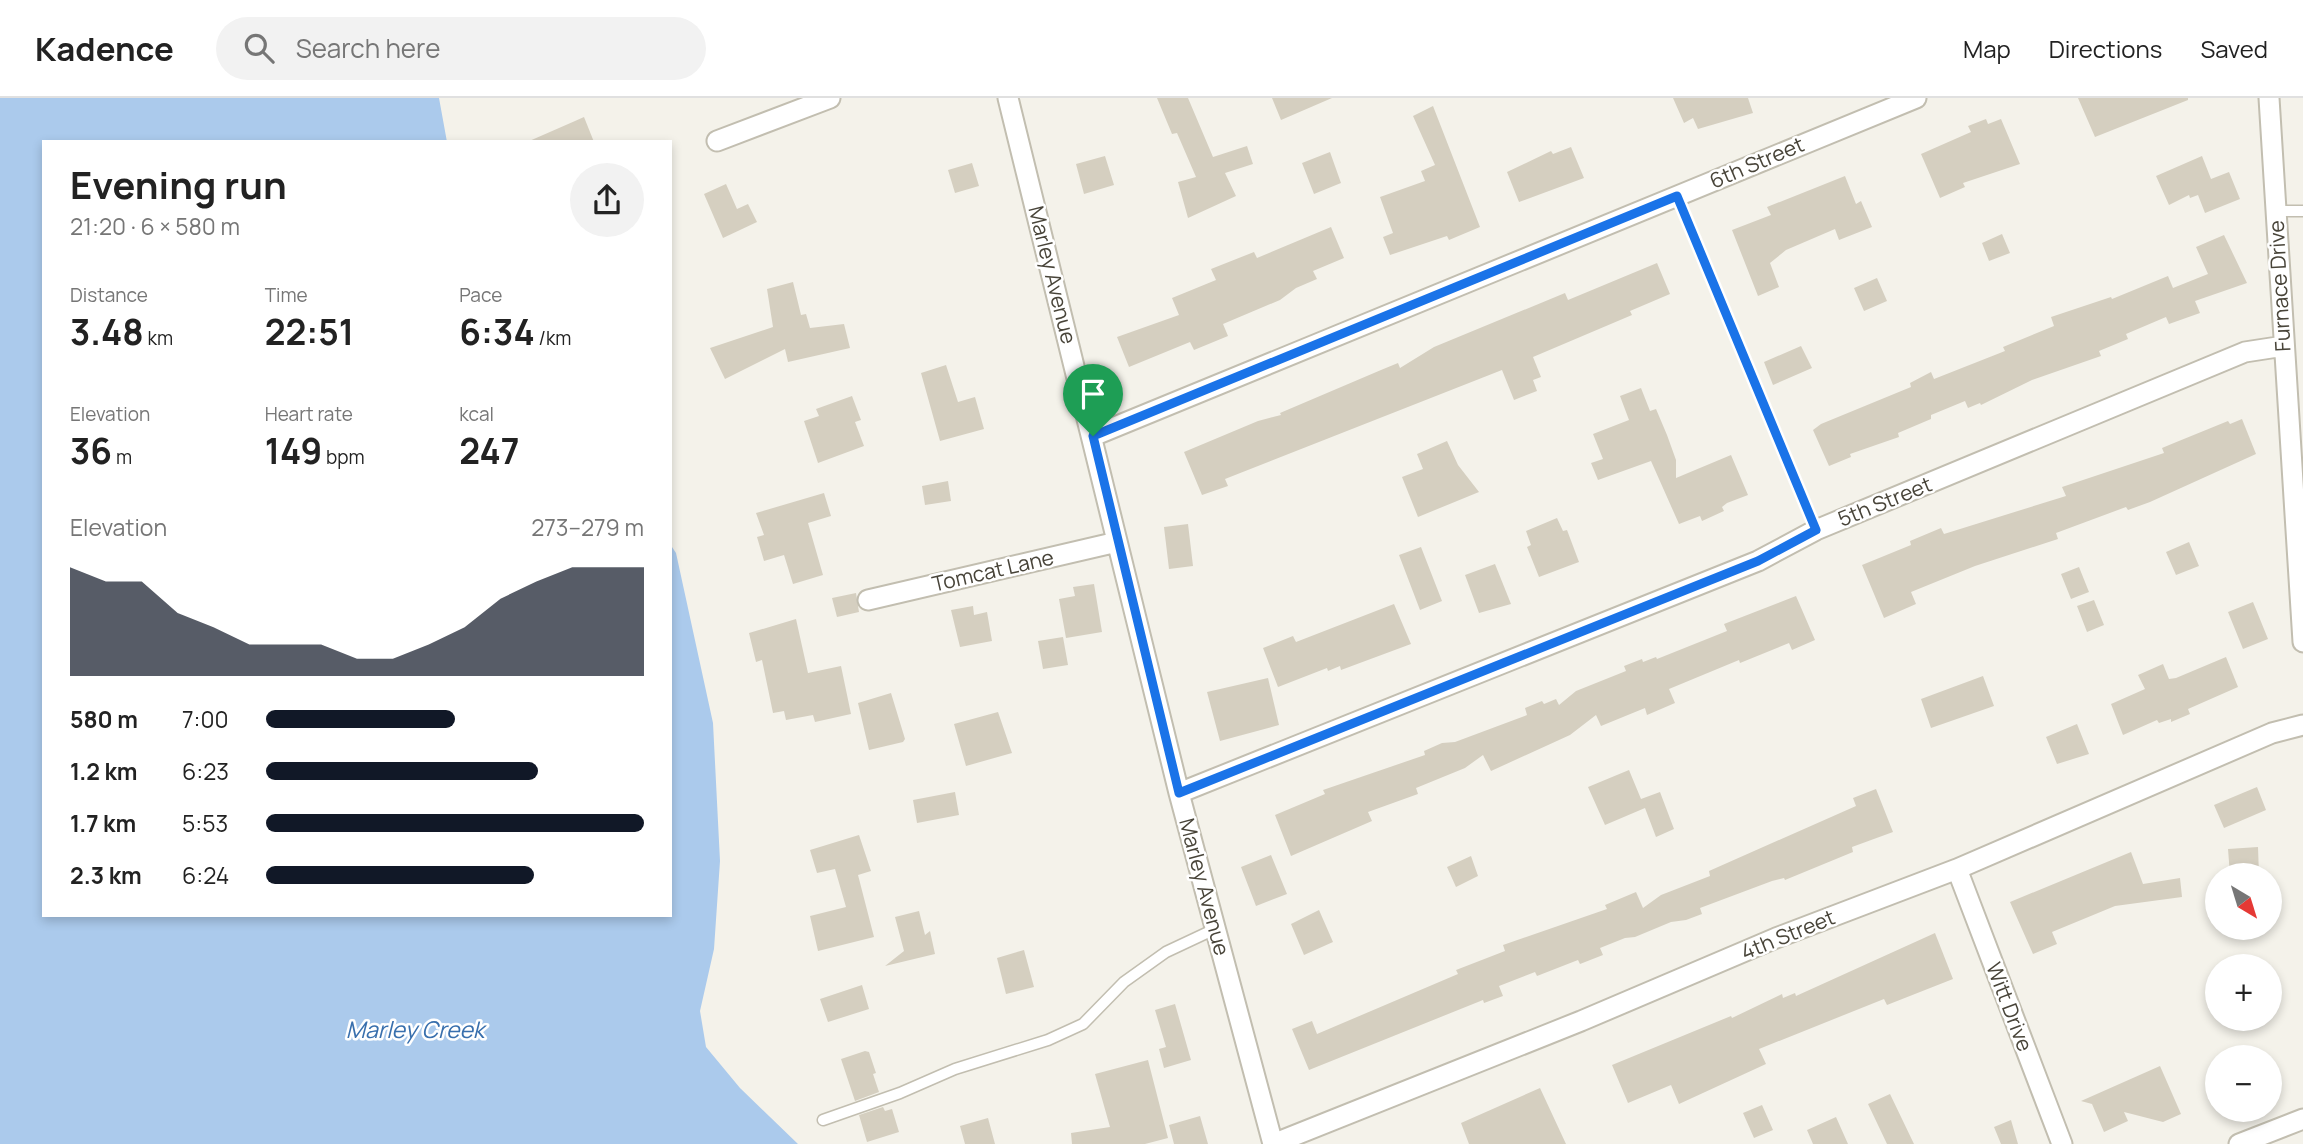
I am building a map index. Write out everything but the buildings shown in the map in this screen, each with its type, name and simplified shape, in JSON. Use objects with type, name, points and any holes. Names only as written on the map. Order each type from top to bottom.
[{"type":"street","points":[[717,141],[830,98]]},
{"type":"street","name":"Marley Avenue","points":[[1008,98],[1179,793],[1273,1144]]},
{"type":"street","name":"6th Street","points":[[1093,436],[1916,98]]},
{"type":"street","name":"Furnace Drive","points":[[2269,98],[2303,642]]},
{"type":"street","name":"5th Street","points":[[1179,793],[1758,561],[1816,530],[2245,352],[2284,346]]},
{"type":"street","name":"Tomcat Lane","points":[[868,600],[1118,542]]},
{"type":"street","name":"4th Street","points":[[1273,1144],[1556,1032],[1776,939],[1957,869],[2272,733],[2303,725]]},
{"type":"street","name":"Witt Drive","points":[[1957,869],[2062,1144]]},
{"type":"street","points":[[2239,1144],[2303,1119]]},
{"type":"lane","points":[[1677,196],[1816,530]]},
{"type":"lane","points":[[2276,211],[2303,211]]},
{"type":"lane","points":[[822,1120],[900,1093],[955,1069],[1048,1040],[1083,1024],[1124,982],[1166,952],[1215,929]]},
{"type":"water","name":"Marley Creek","points":[[0,98],[439,98],[447,140],[42,140],[42,917],[672,917],[672,547],[676,553],[713,723],[720,861],[714,949],[700,1011],[706,1047],[740,1088],[798,1144],[0,1144]]},
{"type":"route","points":[[1677,196],[1816,530],[1758,561],[1179,793],[1093,436],[1677,196]]}]
